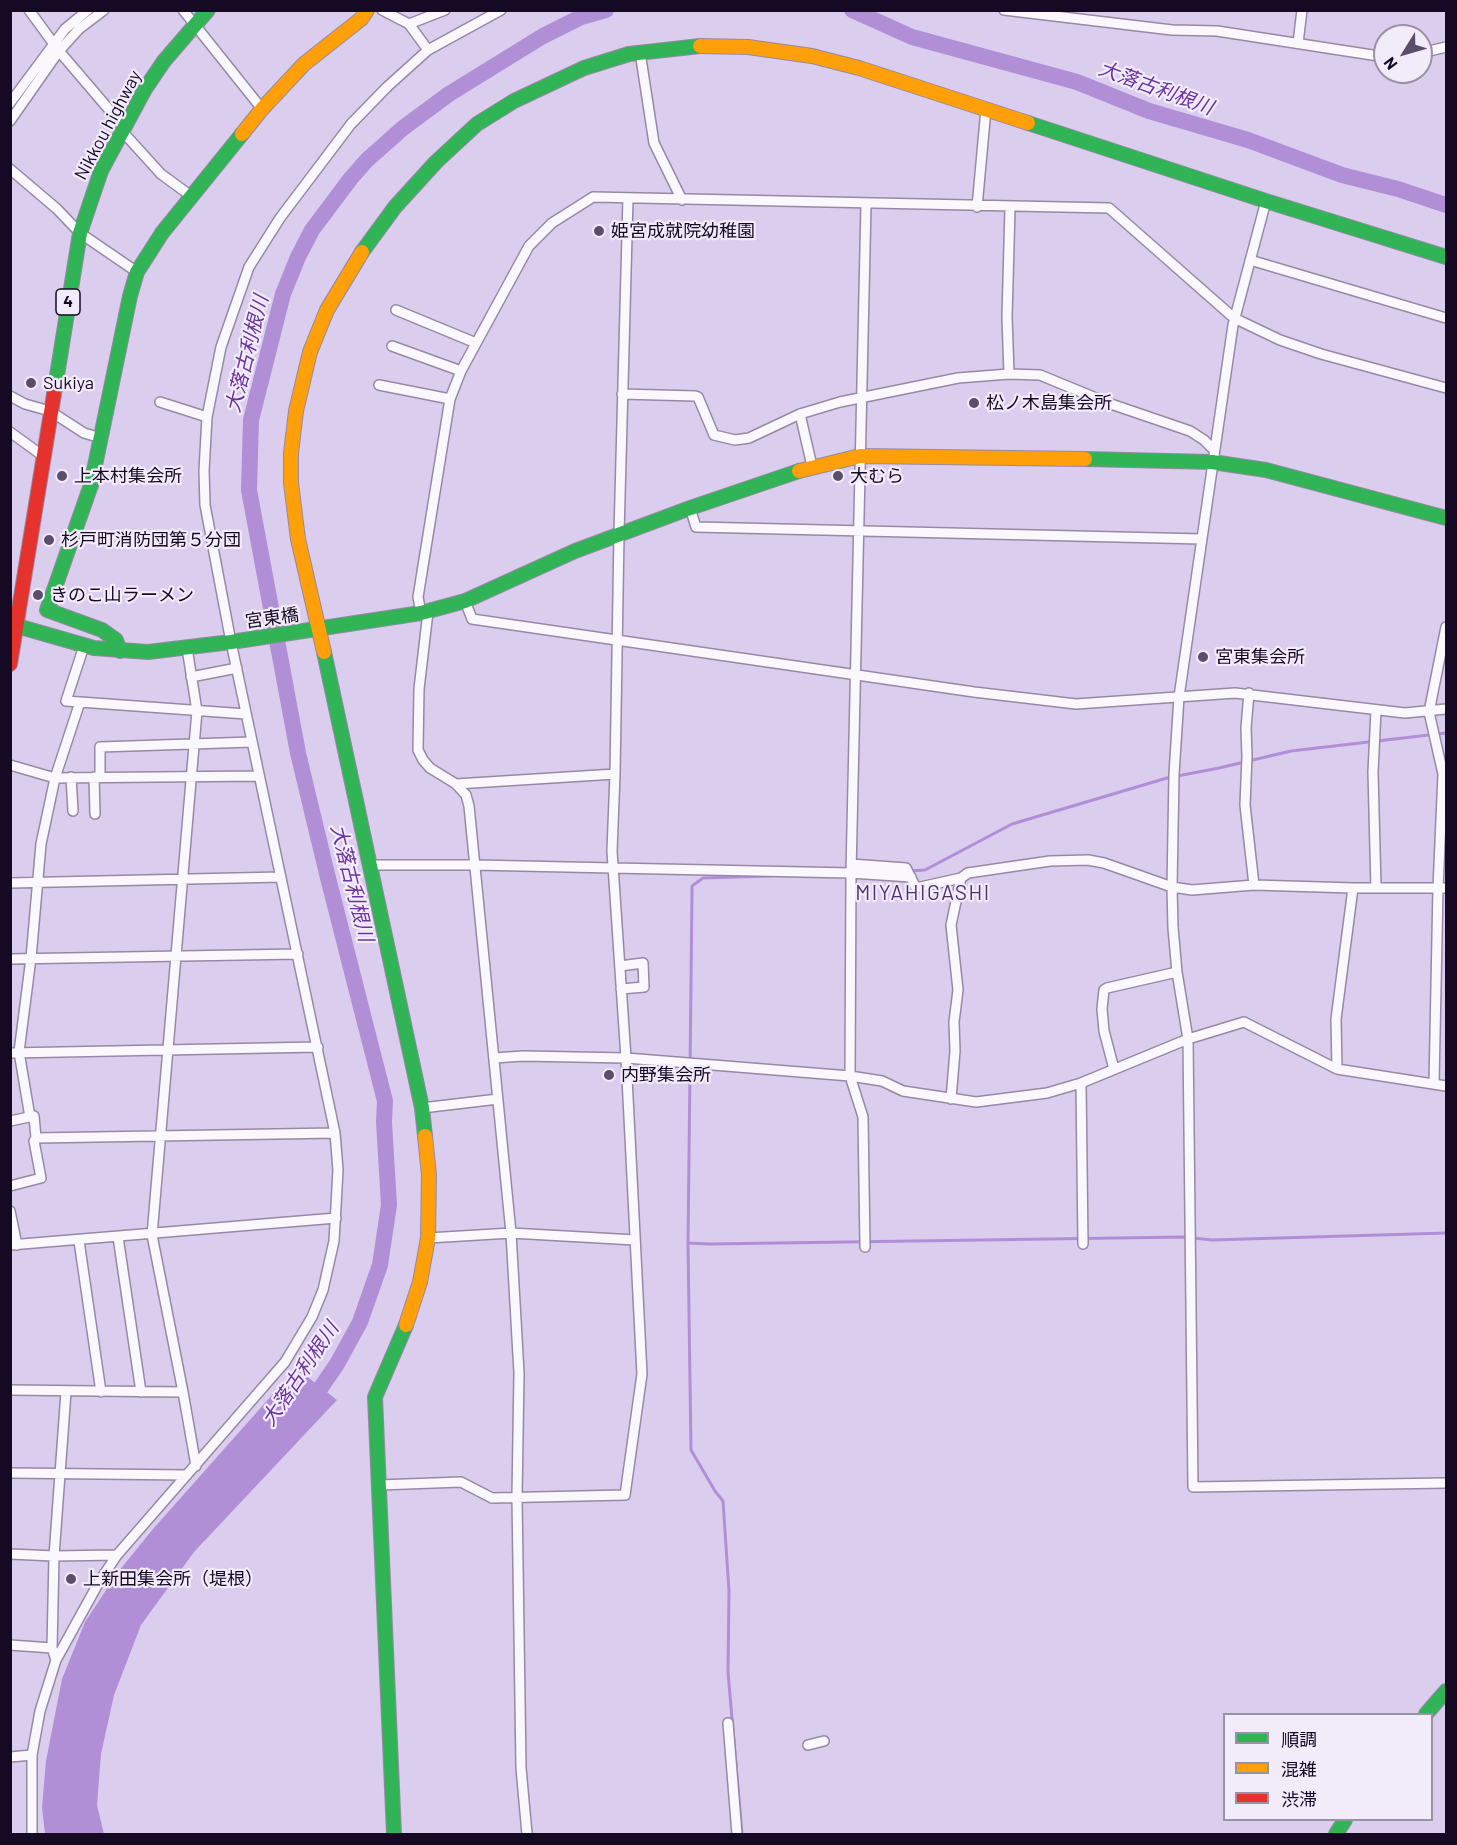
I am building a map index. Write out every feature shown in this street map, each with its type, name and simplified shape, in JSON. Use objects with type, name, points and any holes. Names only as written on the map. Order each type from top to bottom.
[{"type":"main road","name":"Nikkou highway","points":[[10,664],[14,626],[80,233],[101,171],[145,89],[164,61],[208,10]]},
{"type":"main road","points":[[120,651],[116,640],[102,630],[47,610],[91,485],[137,272],[162,233],[262,109],[304,64],[361,19],[367,10]]},
{"type":"main road","points":[[394,1834],[375,1397],[411,1314],[420,1282],[428,1238],[429,1174],[422,1108],[298,539],[291,483],[291,453],[296,411],[310,352],[327,310],[362,252],[395,207],[436,162],[477,124],[514,101],[584,68],[629,54],[702,46],[748,47],[812,56],[859,68],[1266,201],[1446,257]]},
{"type":"main road","name":"宮東橋","points":[[14,626],[84,646],[148,652],[425,613],[465,601],[619,534],[690,508],[812,466],[860,456],[1213,456],[1446,518]]},
{"type":"main road","points":[[1427,1713],[1446,1691]]},
{"type":"main road","points":[[1336,1834],[1344,1821]]},
{"type":"street","points":[[29,10],[56,47],[161,174],[191,196]]},
{"type":"street","points":[[10,121],[65,29],[88,10]]},
{"type":"street","points":[[10,104],[56,47],[104,10]]},
{"type":"street","points":[[183,10],[262,109]]},
{"type":"street","points":[[382,10],[409,24],[428,50]]},
{"type":"street","points":[[409,24],[445,10]]},
{"type":"street","points":[[32,1834],[32,1755],[40,1711],[56,1660],[99,1582],[117,1555],[285,1362],[312,1317],[323,1290],[334,1241],[338,1170],[335,1133],[231,642],[206,505],[204,471],[207,417],[221,347],[234,304],[249,267],[280,218],[351,124],[428,50],[501,10]]},
{"type":"street","points":[[1005,10],[1172,30],[1217,31],[1373,55]]},
{"type":"street","points":[[1299,43],[1302,10]]},
{"type":"street","points":[[640,52],[654,143],[682,200]]},
{"type":"street","points":[[977,207],[986,110]]},
{"type":"street","points":[[10,169],[57,209],[80,233],[137,272]]},
{"type":"street","points":[[527,1834],[521,1768],[517,1497],[519,1373],[511,1233],[469,806],[466,795],[456,784],[430,768],[418,750],[419,689],[425,613],[418,597],[450,399],[461,371],[529,246],[552,223],[593,197],[1010,208],[1109,208],[1234,318],[1280,340],[1320,354],[1446,388]]},
{"type":"street","points":[[379,1485],[461,1482],[492,1498],[626,1495],[642,1374],[626,1058],[612,851],[628,198]]},
{"type":"street","points":[[1266,201],[1234,318],[1179,697],[1174,777],[1172,887],[1177,972],[1188,1039],[1193,1487],[1446,1483]]},
{"type":"street","points":[[865,1247],[863,1118],[850,1076],[851,869],[866,204]]},
{"type":"street","points":[[1009,374],[1006,317],[1010,208]]},
{"type":"street","points":[[1250,260],[1446,318]]},
{"type":"street","points":[[396,310],[476,343]]},
{"type":"street","points":[[392,346],[461,371]]},
{"type":"street","points":[[622,394],[699,397],[714,435],[735,440],[749,438],[800,414],[840,402],[958,378],[1009,374],[1040,375],[1108,403],[1190,431],[1204,440],[1213,456]]},
{"type":"street","points":[[379,385],[450,399]]},
{"type":"street","points":[[10,396],[25,404],[50,411],[76,429],[101,438]]},
{"type":"street","points":[[160,402],[207,417]]},
{"type":"street","points":[[800,414],[812,466]]},
{"type":"street","points":[[10,432],[43,456]]},
{"type":"street","points":[[690,508],[696,527],[1202,539]]},
{"type":"street","points":[[465,601],[472,619],[974,692],[1076,704],[1249,693],[1405,713],[1446,709]]},
{"type":"street","points":[[1434,1084],[1442,888],[1443,774],[1429,712],[1446,627]]},
{"type":"street","points":[[84,646],[66,701],[246,714]]},
{"type":"street","points":[[187,648],[196,711],[152,1235],[196,1466]]},
{"type":"street","points":[[191,677],[237,668]]},
{"type":"street","points":[[1249,693],[1245,806],[1254,885]]},
{"type":"street","points":[[30,1117],[15,1053],[31,958],[44,824],[55,778],[80,702]]},
{"type":"street","points":[[1376,710],[1373,772],[1376,888]]},
{"type":"street","points":[[95,814],[100,747],[252,742]]},
{"type":"street","points":[[10,765],[55,778],[259,776]]},
{"type":"street","points":[[456,784],[615,774]]},
{"type":"street","points":[[71,777],[73,811]]},
{"type":"street","points":[[370,865],[906,868],[916,888],[961,878],[968,873],[1050,861],[1088,860],[1104,863],[1172,887],[1192,890],[1254,885],[1442,888]]},
{"type":"street","points":[[10,883],[281,876]]},
{"type":"street","points":[[951,1099],[955,1051],[954,1022],[958,990],[951,925],[961,878]]},
{"type":"street","points":[[1337,1069],[1336,1019],[1353,888]]},
{"type":"street","points":[[10,959],[298,954]]},
{"type":"street","points":[[620,966],[643,963],[644,987],[621,989]]},
{"type":"street","points":[[1114,1069],[1103,1020],[1101,1003],[1104,990],[1177,972]]},
{"type":"street","points":[[494,1058],[523,1056],[626,1058],[850,1076],[882,1081],[903,1091],[976,1102],[1047,1093],[1081,1083],[1188,1039],[1244,1022],[1337,1069],[1446,1086]]},
{"type":"street","points":[[15,1053],[318,1047]]},
{"type":"street","points":[[1081,1083],[1083,1244]]},
{"type":"street","points":[[422,1108],[498,1099]]},
{"type":"street","points":[[10,1121],[34,1116],[36,1138],[34,1142],[41,1178],[10,1186]]},
{"type":"street","points":[[36,1138],[335,1133]]},
{"type":"street","points":[[10,1211],[14,1245],[336,1218]]},
{"type":"street","points":[[428,1238],[511,1233],[635,1240]]},
{"type":"street","points":[[118,1237],[141,1392]]},
{"type":"street","points":[[79,1241],[101,1392]]},
{"type":"street","points":[[10,1390],[183,1392]]},
{"type":"street","points":[[56,1660],[52,1648],[54,1556],[66,1392]]},
{"type":"street","points":[[10,1473],[187,1475]]},
{"type":"street","points":[[10,1554],[117,1555]]},
{"type":"street","points":[[10,1645],[52,1648]]},
{"type":"street","points":[[728,1723],[737,1834]]},
{"type":"street","points":[[808,1745],[824,1741]]},
{"type":"street","points":[[10,1757],[32,1755]]},
{"type":"water","points":[[296,1368],[337,1400],[194,1552],[141,1625],[114,1695],[101,1754],[97,1805],[104,1834],[45,1834],[42,1807],[46,1761],[62,1679],[85,1622],[118,1572],[153,1529]]},
{"type":"waterway","name":"大落古利根川","points":[[309,1405],[337,1364],[360,1322],[380,1265],[389,1205],[384,1122],[385,1101],[298,753],[249,490],[251,420],[283,294],[298,257],[312,230],[351,178],[367,160],[403,128],[449,94],[543,36],[581,17],[606,10]]},
{"type":"waterway","name":"大落古利根川","points":[[852,10],[912,37],[1077,82],[1149,111],[1248,140],[1342,175],[1398,189],[1446,205]]},
{"type":"waterway","points":[[58,45],[76,26]]},
{"type":"waterway","points":[[910,871],[925,870],[1012,824],[1167,778],[1291,751],[1446,733]]},
{"type":"waterway","points":[[742,1834],[728,1672],[729,1591],[723,1501],[691,1450],[688,1243],[692,886],[703,878],[771,876]]},
{"type":"waterway","points":[[688,1243],[1184,1237],[1212,1240],[1446,1233]]},
{"type":"traffic: fast","points":[[54,394],[80,233],[101,171],[145,89],[164,61],[208,10]]},
{"type":"traffic: fast","points":[[362,252],[395,207],[436,162],[477,124],[514,101],[584,68],[629,54],[700,46]]},
{"type":"traffic: fast","points":[[1028,123],[1446,257]]},
{"type":"traffic: fast","points":[[120,651],[116,640],[102,630],[47,610],[91,485],[137,272],[162,233],[242,134]]},
{"type":"traffic: fast","points":[[1085,459],[1212,462],[1266,470],[1446,518]]},
{"type":"traffic: fast","points":[[10,624],[94,648],[148,652],[231,642],[421,613],[465,601],[575,551],[690,508],[799,471]]},
{"type":"traffic: fast","points":[[324,652],[422,1108],[425,1136]]},
{"type":"traffic: fast","points":[[394,1834],[375,1397],[406,1325]]},
{"type":"traffic: fast","points":[[1427,1713],[1446,1691]]},
{"type":"traffic: fast","points":[[1336,1834],[1344,1821]]},
{"type":"traffic: slow","points":[[242,134],[304,64],[361,19],[367,10]]},
{"type":"traffic: slow","points":[[700,46],[748,47],[812,56],[859,68],[1028,123]]},
{"type":"traffic: slow","points":[[324,652],[298,539],[291,483],[291,453],[296,411],[310,352],[327,310],[362,252]]},
{"type":"traffic: slow","points":[[799,471],[860,456],[1085,459]]},
{"type":"traffic: slow","points":[[406,1325],[420,1282],[428,1238],[429,1175],[425,1136]]},
{"type":"traffic: jam","points":[[10,664],[54,394]]},
{"type":"place","name":"姫宮成就院幼稚園","points":[[599,231]]},
{"type":"place","name":"Sukiya","points":[[31,383]]},
{"type":"place","name":"松ノ木島集会所","points":[[974,403]]},
{"type":"place","name":"上本村集会所","points":[[62,476]]},
{"type":"place","name":"大むら","points":[[838,476]]},
{"type":"place","name":"杉戸町消防団第５分団","points":[[49,540]]},
{"type":"place","name":"きのこ山ラーメン","points":[[38,595]]},
{"type":"place","name":"宮東集会所","points":[[1203,657]]},
{"type":"place","name":"内野集会所","points":[[609,1075]]},
{"type":"place","name":"上新田集会所（堤根）","points":[[71,1579]]},
{"type":"district","name":"MIYAHIGASHI","points":[[923,893]]}]
